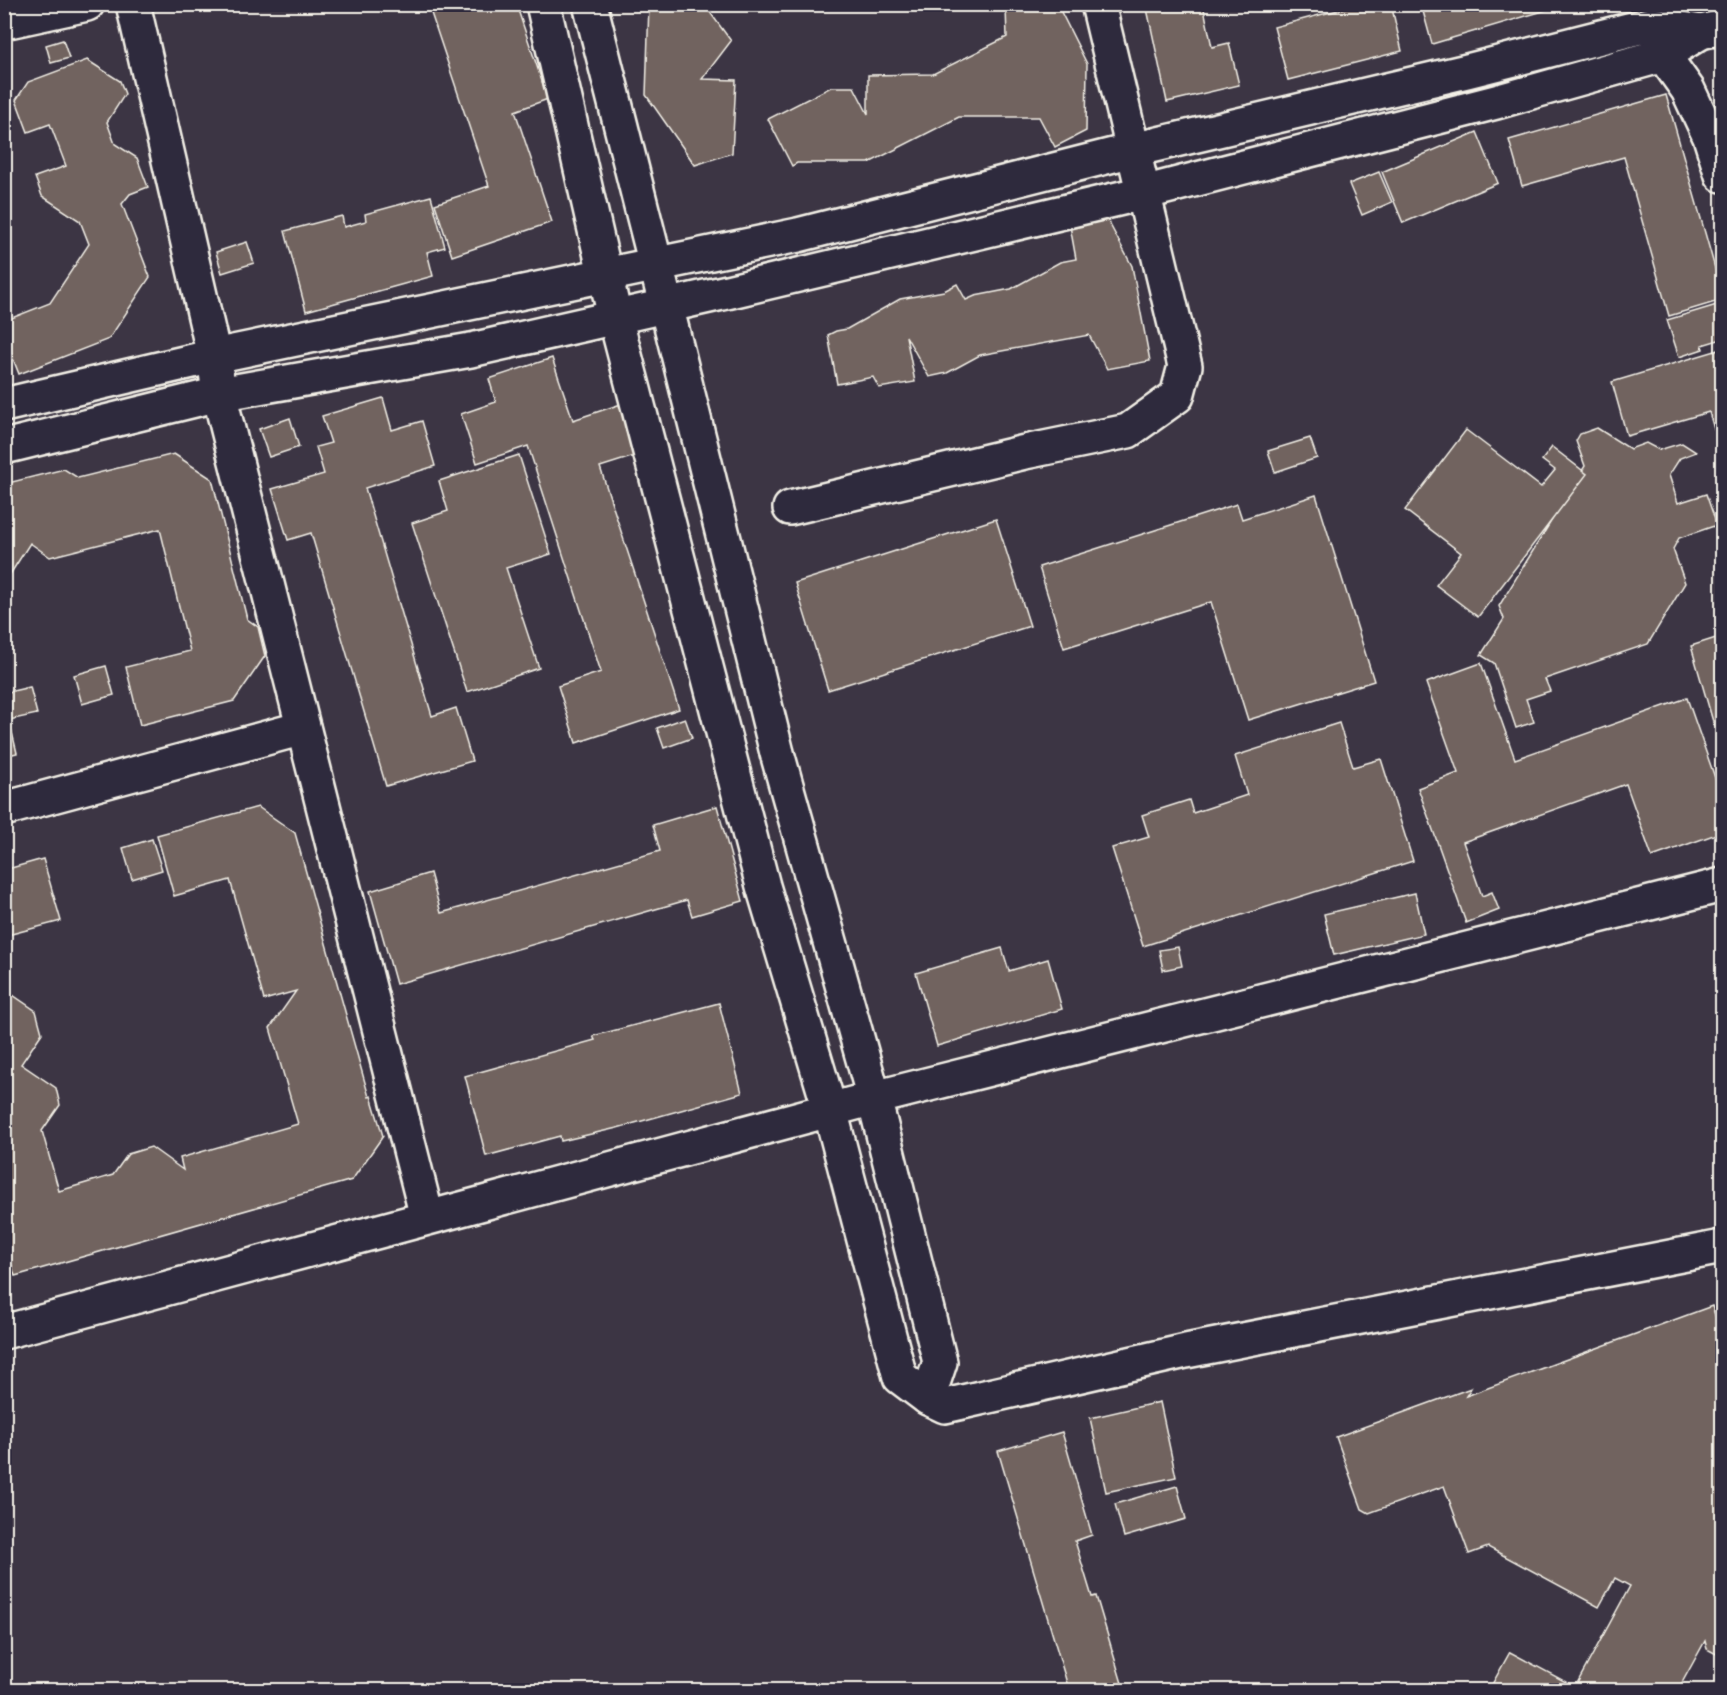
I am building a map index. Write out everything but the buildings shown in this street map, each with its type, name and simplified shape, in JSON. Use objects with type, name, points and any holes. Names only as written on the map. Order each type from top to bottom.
[{"type":"street","points":[[4,22],[87,4]]},
{"type":"street","points":[[134,4],[214,356],[219,394],[427,1217]]},
{"type":"street","points":[[543,4],[615,317],[763,886],[830,1110],[900,1377],[928,1398],[945,1406],[1186,1351],[1722,1246]]},
{"type":"street","points":[[590,4],[777,753],[874,1098],[940,1362],[928,1398]]},
{"type":"street","points":[[790,508],[1025,452],[1128,431],[1177,396],[1185,366],[1098,4]]},
{"type":"street","points":[[4,405],[214,356],[798,236],[1133,150],[1456,74],[1649,14],[1712,29]]},
{"type":"street","points":[[1649,14],[1663,55],[1688,90],[1710,137],[1722,175]]},
{"type":"street","points":[[4,447],[219,394],[471,350],[1143,193],[1496,102],[1663,55],[1712,29]]},
{"type":"street","points":[[4,809],[303,728]]},
{"type":"street","points":[[4,1332],[874,1098],[1722,885]]}]
